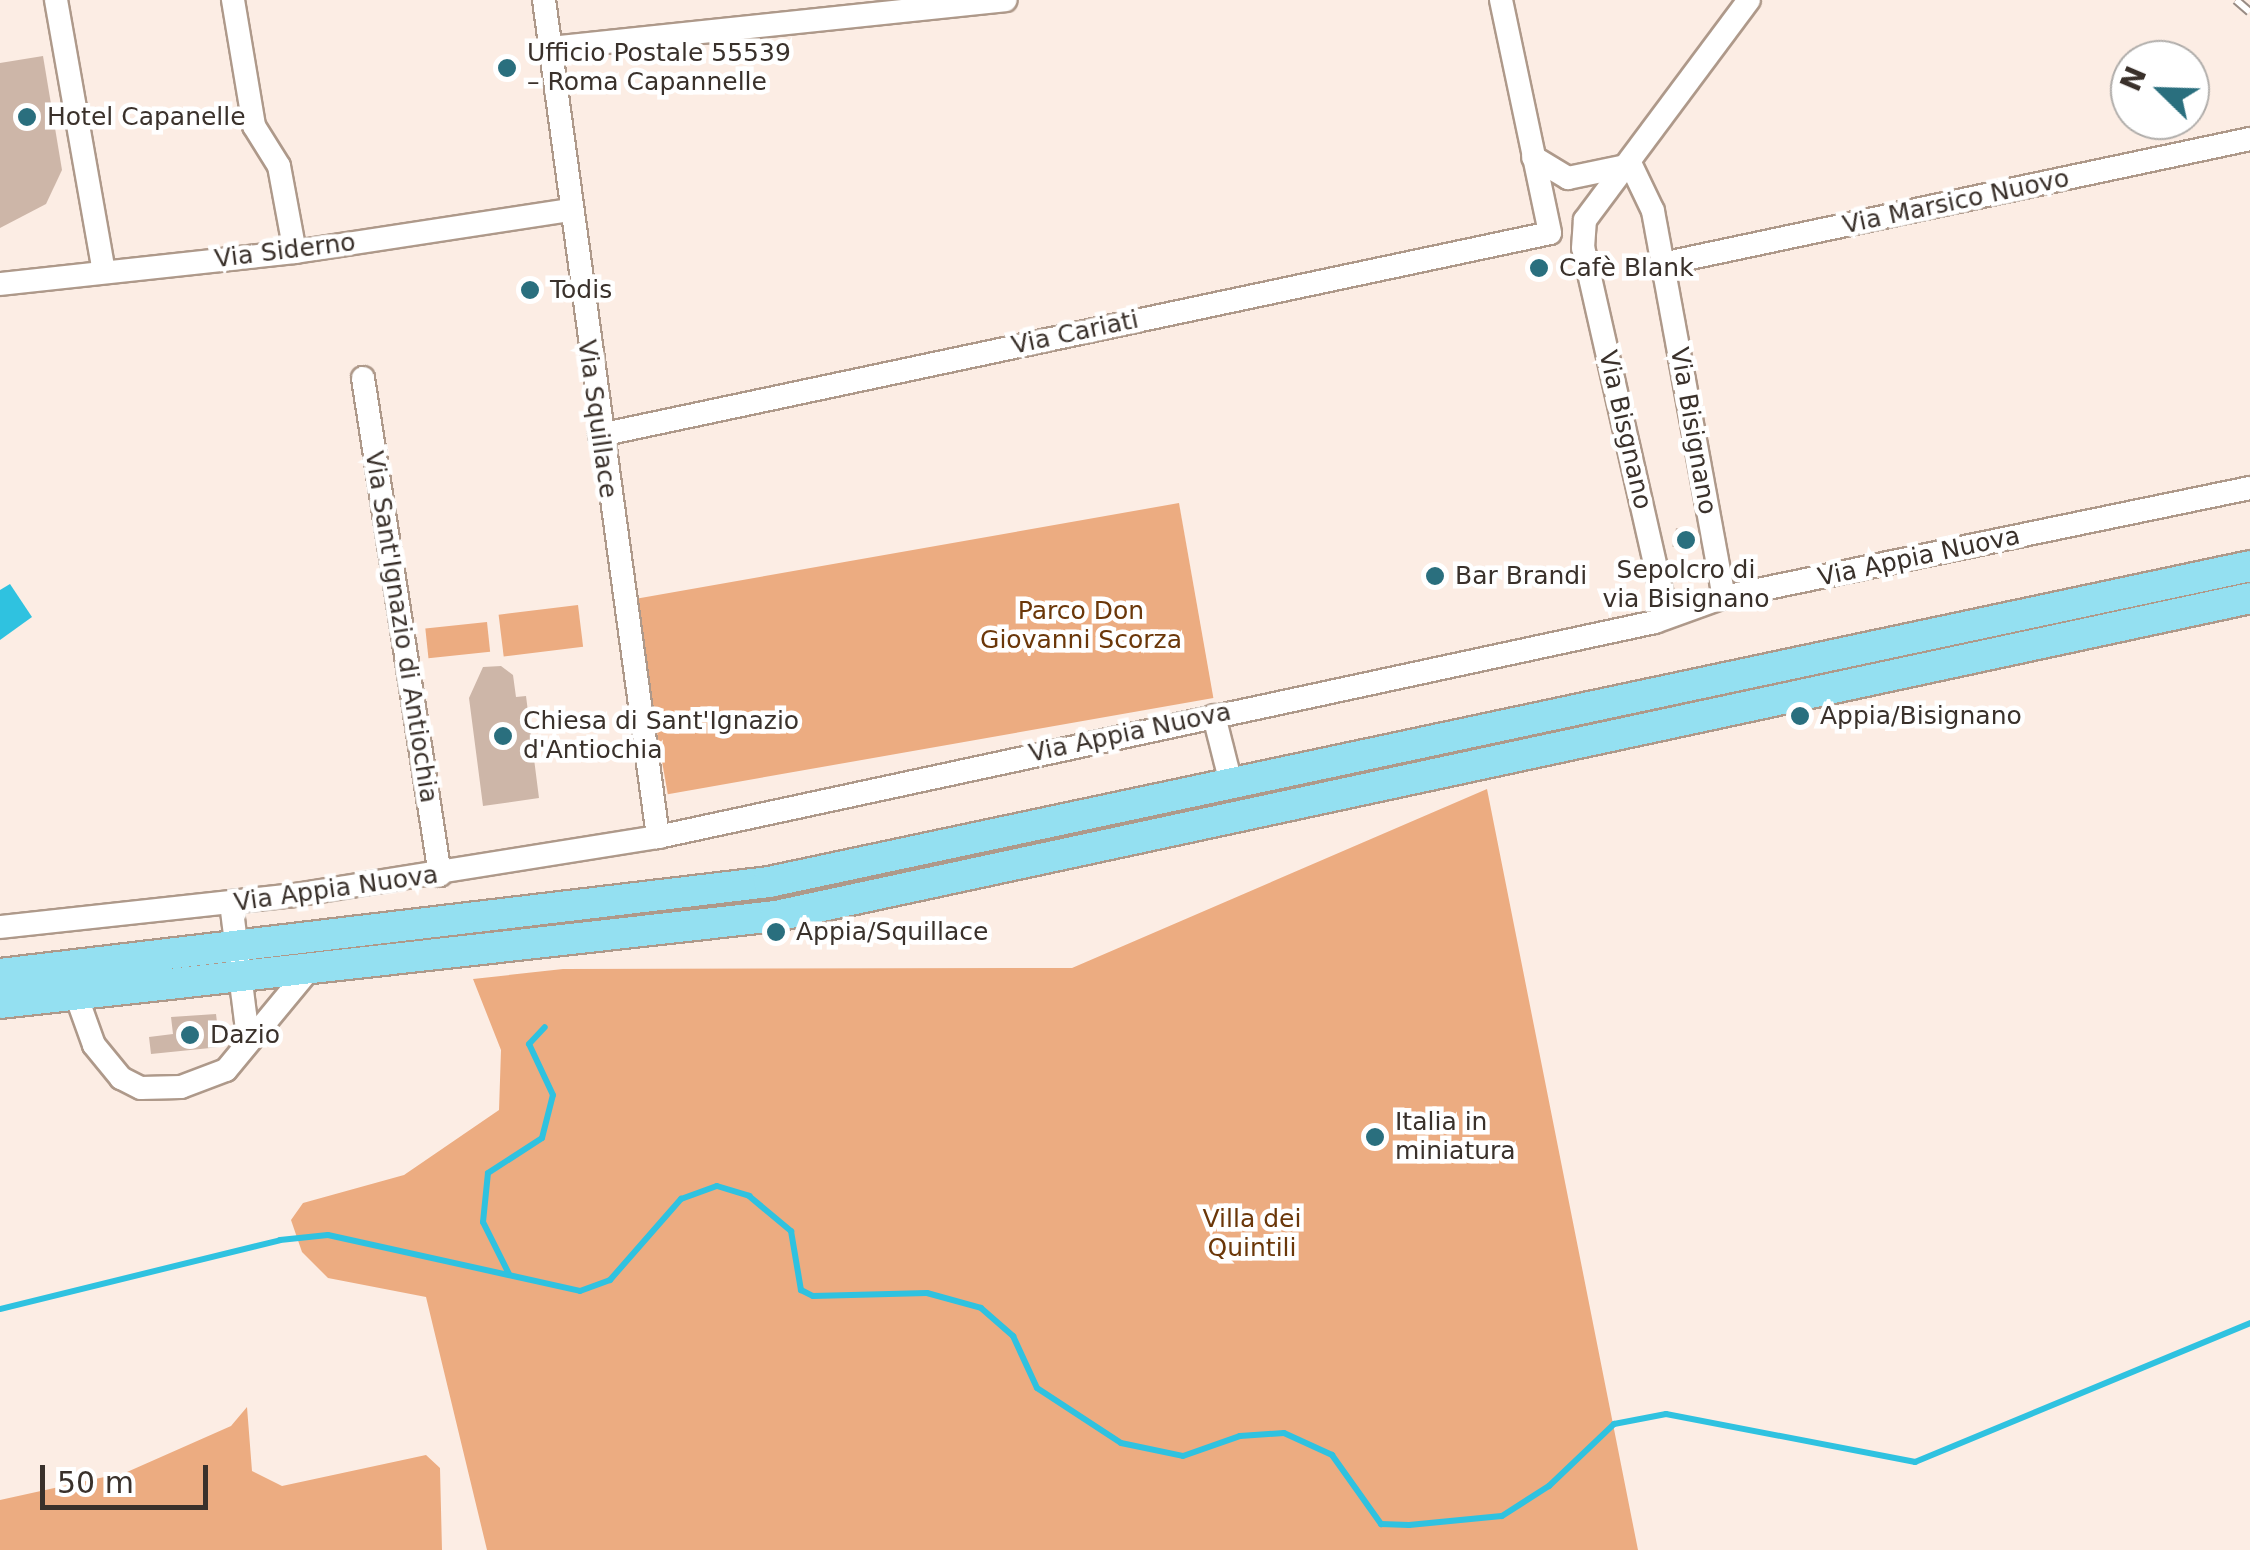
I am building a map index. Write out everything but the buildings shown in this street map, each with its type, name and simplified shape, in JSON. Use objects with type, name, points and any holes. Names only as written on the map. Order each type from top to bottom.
[{"type":"main road","name":"Via Appia Nuova","points":[[0,1003],[76,996],[238,963],[711,892],[1232,787],[2250,566]]},
{"type":"main road","name":"Via Appia Nuova","points":[[0,974],[238,963],[308,971],[642,936],[830,905],[2250,598]]},
{"type":"street","points":[[56,0],[104,271]]},
{"type":"street","points":[[233,0],[254,126],[278,161],[295,252]]},
{"type":"street","name":"Via Squillace","points":[[544,0],[568,210],[658,838]]},
{"type":"street","points":[[550,48],[1005,0]]},
{"type":"street","points":[[1501,0],[1550,233],[1583,248],[1588,211],[1631,165],[1749,0]]},
{"type":"street","name":"Via Marsico Nuovo","points":[[1662,264],[2250,139]]},
{"type":"street","points":[[1533,157],[1568,178],[1631,165]]},
{"type":"street","name":"Via Bisignano","points":[[1631,165],[1648,197],[1724,597]]},
{"type":"street","name":"Via Siderno","points":[[0,284],[295,252],[568,210]]},
{"type":"street","name":"Via Cariati","points":[[600,434],[1550,233]]},
{"type":"street","name":"Via Bisgnano","points":[[1583,248],[1666,612]]},
{"type":"street","name":"Via Sant'Ignazio di Antiochia","points":[[362,378],[440,875]]},
{"type":"street","name":"Via Appia Nuova","points":[[0,927],[231,903],[440,875],[658,838],[1655,622],[1666,612],[1724,597],[2250,488]]},
{"type":"street","points":[[1214,716],[1232,787]]},
{"type":"street","points":[[231,903],[248,1037]]},
{"type":"street","points":[[76,996],[102,1058],[141,1088],[211,1081],[308,971]]},
{"type":"green space","name":"Parco Don Giovanni Scorza","points":[[1179,503],[1213,698],[668,794],[633,599]]},
{"type":"green space","points":[[578,605],[583,647],[504,656],[499,615]]},
{"type":"green space","points":[[487,622],[490,652],[428,658],[425,628]]},
{"type":"green space","name":"Villa dei Quintili","points":[[1487,789],[1638,1550],[487,1550],[426,1297],[328,1278],[302,1252],[291,1220],[303,1203],[404,1175],[499,1110],[501,1050],[473,979],[563,969],[1072,968]]},
{"type":"green space","points":[[247,1407],[252,1471],[282,1486],[426,1455],[440,1468],[442,1550],[0,1550],[0,1500],[127,1472],[231,1426]]},
{"type":"water","points":[[10,584],[32,617],[0,640],[0,590]]},
{"type":"waterway","points":[[509,1274],[483,1222],[488,1173],[542,1138],[553,1095],[529,1044],[545,1027]]},
{"type":"waterway","points":[[0,1309],[280,1240],[328,1235],[580,1291],[610,1280],[681,1199],[717,1186],[749,1196],[791,1231],[801,1290],[813,1296],[927,1293],[981,1308],[1013,1336],[1037,1388],[1121,1443],[1183,1456],[1240,1436],[1284,1433],[1332,1455],[1381,1524],[1409,1525],[1502,1516],[1549,1486],[1614,1424],[1666,1414],[1915,1462],[2250,1323]]},
{"type":"railway","points":[[2236,0],[2250,12]]},
{"type":"place","name":"Ufficio Postale 55539 – Roma Capannelle","points":[[507,68]]},
{"type":"place","name":"Hotel Capanelle","points":[[27,117]]},
{"type":"place","name":"Cafè Blank","points":[[1539,268]]},
{"type":"place","name":"Todis","points":[[530,290]]},
{"type":"place","name":"Sepolcro di via Bisignano","points":[[1686,540]]},
{"type":"place","name":"Bar Brandi","points":[[1435,576]]},
{"type":"place","name":"Appia/Bisignano","points":[[1800,716]]},
{"type":"place","name":"Chiesa di Sant'Ignazio d'Antiochia","points":[[503,736]]},
{"type":"place","name":"Appia/Squillace","points":[[776,932]]},
{"type":"place","name":"Dazio","points":[[190,1035]]},
{"type":"place","name":"Italia in miniatura","points":[[1375,1137]]}]
